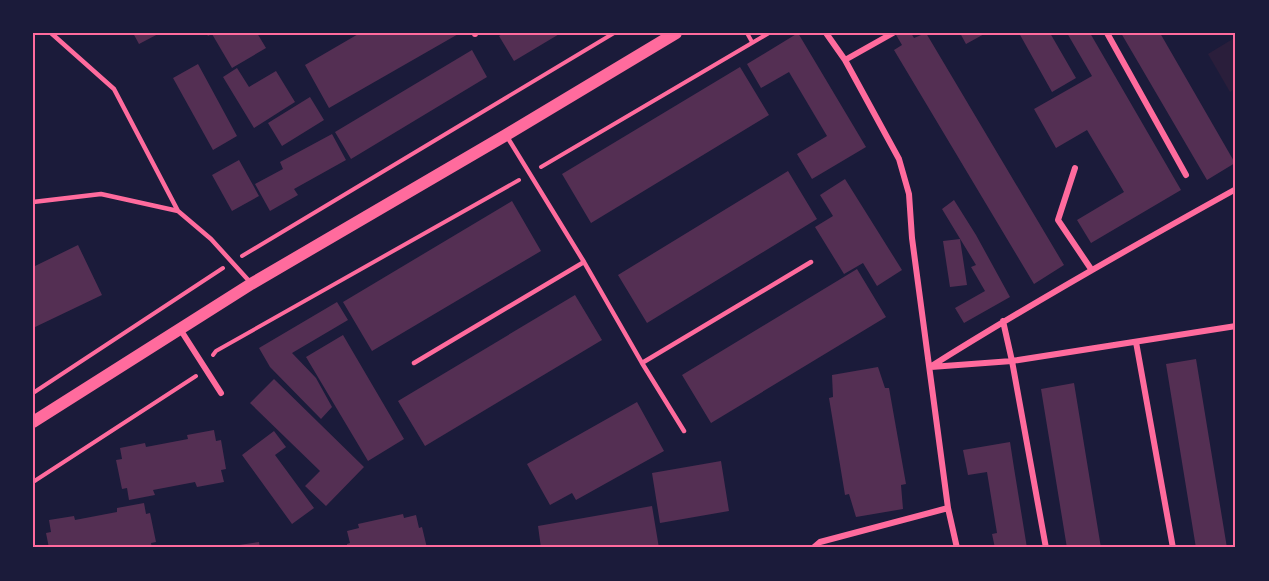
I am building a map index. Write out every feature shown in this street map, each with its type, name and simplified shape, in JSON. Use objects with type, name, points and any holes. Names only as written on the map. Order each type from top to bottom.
[{"type":"main road","points":[[33,422],[251,284],[676,33]]},
{"type":"street","points":[[826,33],[845,60],[899,159],[909,194],[912,238],[948,508],[957,548]]},
{"type":"street","points":[[845,60],[893,33]]},
{"type":"street","points":[[1107,33],[1186,175]]},
{"type":"street","points":[[1076,168],[1058,220],[1091,269]]},
{"type":"street","points":[[930,368],[1002,321],[1236,189]]},
{"type":"street","points":[[1002,321],[1012,361],[1046,548]]},
{"type":"street","points":[[930,368],[1012,361],[1236,326]]},
{"type":"street","points":[[180,329],[221,393]]},
{"type":"street","points":[[1136,342],[1173,548]]},
{"type":"street","points":[[813,548],[820,542],[948,508]]},
{"type":"lane","points":[[51,33],[114,89],[178,211],[211,239],[251,284]]},
{"type":"lane","points":[[506,135],[684,431]]},
{"type":"lane","points":[[33,202],[100,194],[178,211]]},
{"type":"lane","points":[[414,363],[584,262]]},
{"type":"lane","points":[[642,363],[811,262]]},
{"type":"path","points":[[33,393],[232,262],[614,33]]},
{"type":"path","points":[[747,33],[752,42]]},
{"type":"path","points":[[33,482],[206,369],[216,351],[530,174],[769,33]]},
{"type":"shaded area","points":[[1236,37],[1236,88],[1230,92],[1208,54]]},
{"type":"building","points":[[133,33],[160,33],[139,44]]},
{"type":"building","points":[[206,33],[257,33],[266,48],[232,68],[212,34],[208,36]]},
{"type":"building","points":[[360,33],[460,33],[329,108],[305,65]]},
{"type":"building","points":[[504,33],[561,33],[514,61],[499,36]]},
{"type":"building","points":[[798,33],[866,147],[812,179],[797,154],[827,136],[789,72],[761,88],[747,64]]},
{"type":"building","points":[[895,33],[911,33],[914,38],[926,33],[1064,265],[1034,284],[894,50],[902,45]]},
{"type":"building","points":[[960,33],[986,33],[966,44]]},
{"type":"building","points":[[1019,33],[1050,33],[1076,78],[1052,92]]},
{"type":"building","points":[[1067,33],[1090,33],[1181,190],[1091,243],[1077,220],[1124,192],[1087,130],[1056,148],[1034,109],[1092,76]]},
{"type":"building","points":[[1121,33],[1160,33],[1235,163],[1207,180]]},
{"type":"building","points":[[472,50],[487,77],[351,159],[335,132]]},
{"type":"building","points":[[198,64],[237,136],[213,150],[173,78]]},
{"type":"building","points":[[740,67],[769,115],[591,223],[562,174]]},
{"type":"building","points":[[237,68],[249,87],[276,71],[295,102],[254,128],[223,77]]},
{"type":"building","points":[[310,97],[324,120],[282,146],[268,123]]},
{"type":"building","points":[[332,134],[346,160],[294,189],[298,195],[270,211],[255,184],[283,169],[280,162]]},
{"type":"building","points":[[239,160],[259,196],[232,211],[212,175]]},
{"type":"building","points":[[788,171],[817,219],[647,323],[618,275]]},
{"type":"building","points":[[845,179],[902,270],[877,286],[863,263],[844,274],[815,227],[833,216],[820,195]]},
{"type":"building","points":[[954,200],[1010,297],[964,323],[955,308],[985,291],[971,267],[976,265],[942,209]]},
{"type":"building","points":[[512,201],[541,251],[372,351],[343,302]]},
{"type":"building","points":[[960,239],[967,285],[950,287],[943,241]]},
{"type":"building","points":[[78,245],[102,295],[33,328],[33,267]]},
{"type":"building","points":[[857,269],[886,317],[711,423],[682,375]]},
{"type":"building","points":[[575,295],[602,340],[425,446],[398,401]]},
{"type":"building","points":[[337,302],[348,320],[292,353],[316,378],[332,407],[321,419],[270,367],[259,348]]},
{"type":"building","points":[[343,335],[404,439],[368,461],[306,357]]},
{"type":"building","points":[[1196,359],[1227,548],[1196,548],[1166,364]]},
{"type":"building","points":[[878,367],[885,388],[889,388],[906,484],[901,485],[903,509],[856,517],[849,494],[845,495],[829,398],[833,397],[832,375]]},
{"type":"building","points":[[274,379],[364,467],[326,506],[305,486],[320,471],[250,403]]},
{"type":"building","points":[[1074,383],[1101,548],[1067,548],[1041,389]]},
{"type":"building","points":[[637,402],[664,451],[576,500],[572,493],[550,505],[527,464]]},
{"type":"building","points":[[214,430],[216,441],[221,440],[226,469],[221,470],[224,482],[197,487],[195,482],[153,490],[155,495],[129,500],[127,488],[122,489],[116,460],[122,459],[120,448],[145,443],[146,447],[188,439],[187,435]]},
{"type":"building","points":[[274,431],[286,447],[275,455],[314,508],[292,524],[242,455]]},
{"type":"building","points":[[1010,442],[1027,548],[995,548],[992,534],[997,533],[987,472],[968,475],[963,450]]},
{"type":"building","points":[[721,461],[729,511],[660,523],[652,473]]},
{"type":"building","points":[[144,503],[146,514],[150,513],[156,542],[151,543],[152,548],[49,548],[46,533],[51,532],[49,520],[74,516],[75,520],[117,512],[117,508]]},
{"type":"building","points":[[652,506],[659,548],[541,548],[538,526]]},
{"type":"building","points":[[403,514],[404,518],[416,515],[419,528],[422,527],[427,548],[347,548],[347,544],[350,543],[347,531],[359,528],[358,524]]},
{"type":"building","points":[[259,542],[260,548],[226,548],[226,547]]}]
